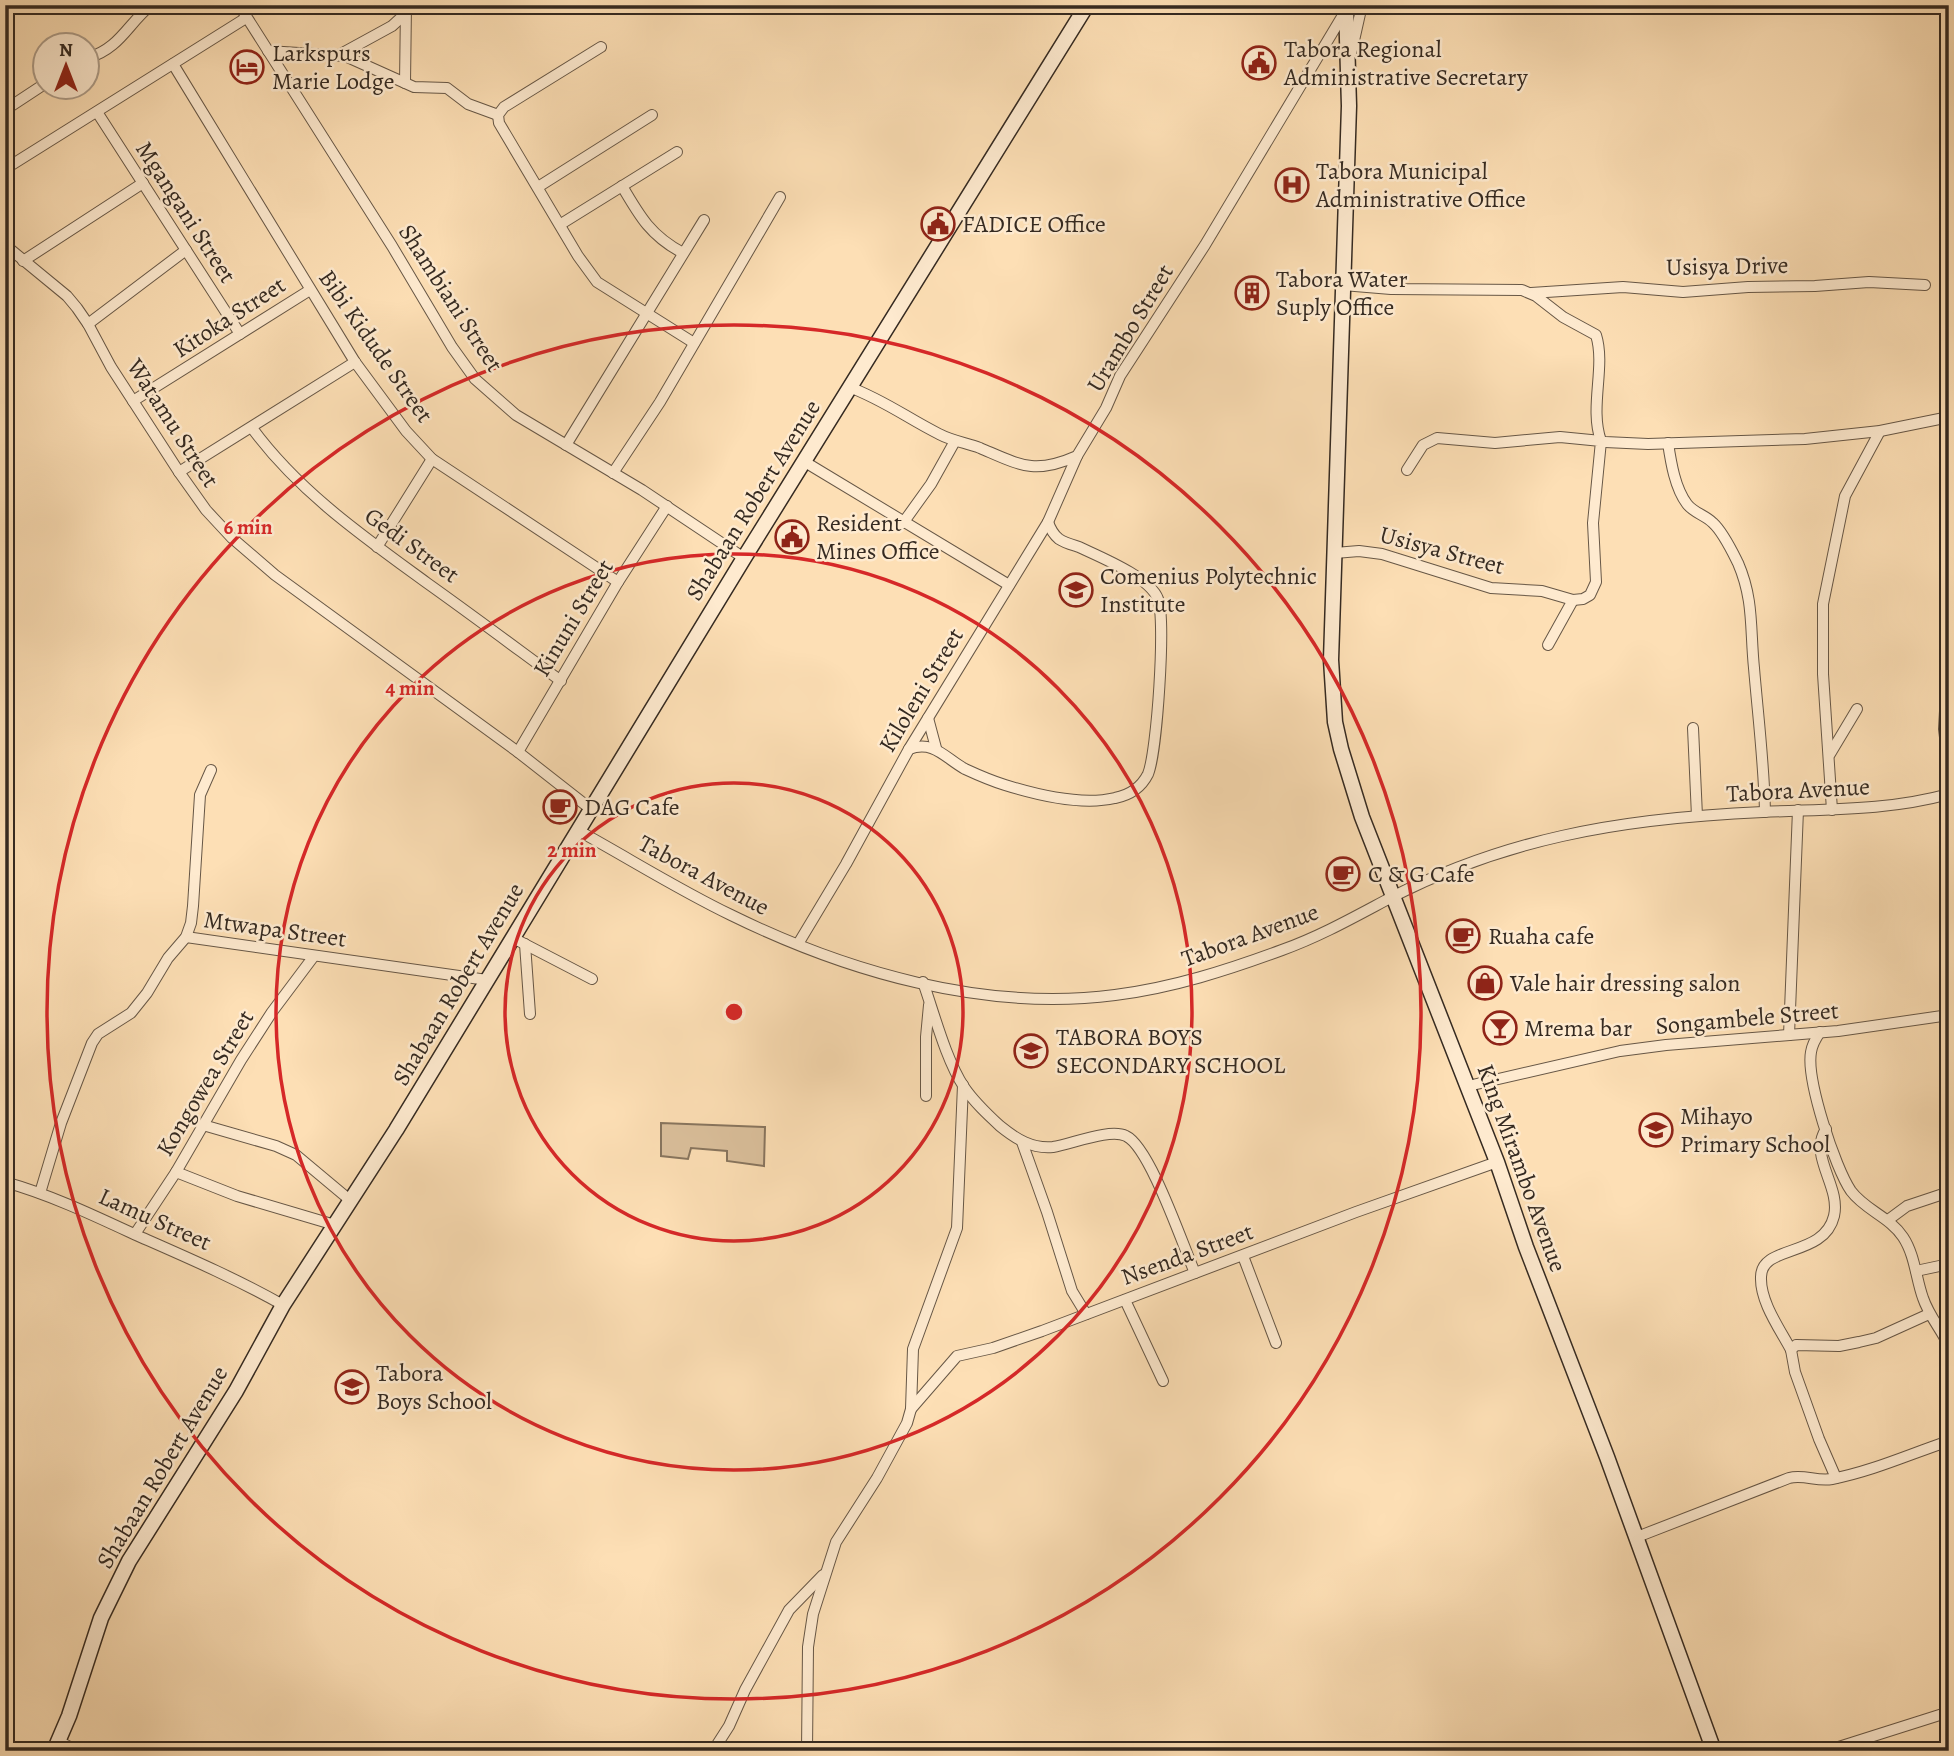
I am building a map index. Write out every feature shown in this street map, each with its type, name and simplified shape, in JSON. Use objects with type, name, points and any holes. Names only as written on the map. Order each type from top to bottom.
[{"type":"street","points":[[102,51],[115,45],[151,5]]},
{"type":"street","name":"Shambiani Street","points":[[239,5],[392,246],[452,347],[475,379],[509,410],[667,506],[744,558]]},
{"type":"street","name":"Shabaan Robert Avenue","points":[[57,1746],[101,1618],[173,1489],[236,1391],[283,1305],[351,1201],[487,980],[519,941],[579,831],[744,558],[1087,5]]},
{"type":"street","points":[[1349,62],[1362,5]]},
{"type":"street","name":"King Mirambo Avenue","points":[[1347,7],[1349,62],[1331,660],[1335,722],[1362,817],[1497,1162],[1526,1247],[1714,1751]]},
{"type":"street","name":"Urambo Street","points":[[1077,456],[1107,408],[1115,384],[1205,245],[1347,7]]},
{"type":"street","points":[[339,55],[392,26],[405,10]]},
{"type":"street","points":[[405,10],[405,83]]},
{"type":"street","points":[[5,169],[246,18]]},
{"type":"street","points":[[601,47],[503,107],[498,115],[499,123],[578,256],[597,282],[694,343]]},
{"type":"street","points":[[268,51],[339,55],[414,87],[447,88],[468,104],[498,115]]},
{"type":"street","name":"Bibi Kidude Street","points":[[173,64],[355,362],[406,430],[432,458],[618,582]]},
{"type":"street","points":[[5,110],[32,92]]},
{"type":"street","name":"Mgangani Street","points":[[97,112],[240,334]]},
{"type":"street","points":[[538,187],[652,115]]},
{"type":"street","points":[[561,225],[677,152]]},
{"type":"street","points":[[23,261],[143,183]]},
{"type":"street","points":[[622,186],[647,227],[657,237],[683,253]]},
{"type":"street","points":[[613,473],[660,402],[780,197]]},
{"type":"street","points":[[566,445],[704,220]]},
{"type":"street","name":"Watamu Street","points":[[5,245],[67,296],[88,324],[111,367],[179,472],[205,510],[232,538],[275,575],[592,810]]},
{"type":"street","points":[[88,324],[187,250]]},
{"type":"street","name":"Usisya Drive","points":[[1530,293],[1623,287],[1683,292],[1748,286],[1869,282],[1925,285]]},
{"type":"street","points":[[1343,285],[1391,289],[1514,290],[1530,293],[1563,317],[1596,335],[1601,441],[1593,523],[1596,582],[1590,595],[1573,600],[1548,645]]},
{"type":"street","name":"Kitoka Street","points":[[133,401],[310,290]]},
{"type":"street","points":[[179,472],[355,362]]},
{"type":"street","points":[[849,387],[886,402],[941,435],[979,447],[1020,466],[1047,466],[1077,456]]},
{"type":"street","points":[[1407,470],[1423,445],[1437,438],[1495,443],[1560,437],[1625,444],[1805,439],[1880,431],[1949,417]]},
{"type":"street","name":"Gedi Street","points":[[252,428],[286,469],[324,505],[377,547],[561,681]]},
{"type":"street","points":[[1832,810],[1823,674],[1823,604],[1845,496],[1880,431]]},
{"type":"street","points":[[903,523],[931,484],[955,441]]},
{"type":"street","points":[[1668,443],[1672,467],[1685,503],[1712,521],[1718,529],[1737,561],[1752,608],[1765,812]]},
{"type":"street","name":"Kiloleni Street","points":[[798,944],[909,749],[1048,522],[1077,456]]},
{"type":"street","points":[[377,547],[432,458]]},
{"type":"street","points":[[805,463],[1009,585]]},
{"type":"street","name":"Kinuni Street","points":[[517,752],[618,582],[667,506]]},
{"type":"street","points":[[1048,522],[1061,540]]},
{"type":"street","points":[[909,749],[917,746],[936,748],[969,770],[1005,785],[1069,799],[1112,799],[1129,794],[1141,786],[1152,758],[1157,708],[1161,632],[1158,598],[1141,580],[1093,554],[1061,540],[1036,542]]},
{"type":"street","name":"Usisya Street","points":[[1335,554],[1359,551],[1382,554],[1491,588],[1542,591],[1573,600]]},
{"type":"street","points":[[1946,693],[1944,729],[1949,770]]},
{"type":"street","points":[[1830,754],[1857,709]]},
{"type":"street","points":[[928,718],[936,748]]},
{"type":"street","points":[[1693,728],[1697,816]]},
{"type":"street","name":"Mtwapa Street","points":[[211,770],[200,795],[193,906],[186,937],[487,980]]},
{"type":"street","name":"Tabora Avenue","points":[[579,831],[727,914],[798,944],[923,982],[995,996],[1072,998],[1141,991],[1197,978],[1285,949],[1394,897],[1476,862],[1533,843],[1599,829],[1697,816],[1909,804],[1949,794]]},
{"type":"street","points":[[1798,810],[1793,1035],[1811,1058]]},
{"type":"street","points":[[40,1193],[61,1123],[92,1043],[98,1034],[131,1013],[147,993],[168,958],[186,937]]},
{"type":"street","points":[[519,941],[592,979]]},
{"type":"street","points":[[519,941],[530,1014]]},
{"type":"street","name":"Kongowea Street","points":[[135,1234],[176,1172],[272,1012],[314,956]]},
{"type":"street","points":[[807,1751],[808,1647],[813,1614],[825,1572],[840,1534],[903,1432],[911,1409],[913,1349],[957,1228],[958,1148],[964,1097],[962,1085],[923,982]]},
{"type":"street","points":[[926,1096],[926,1037],[930,1002]]},
{"type":"street","name":"Songambele Street","points":[[1468,1086],[1620,1051],[1793,1035],[1949,1015]]},
{"type":"street","points":[[1820,1032],[1811,1051],[1813,1080],[1837,1163],[1850,1189],[1860,1201],[1888,1220],[1905,1239],[1930,1314],[1949,1346]]},
{"type":"street","points":[[962,1085],[986,1113],[1021,1142],[1049,1147],[1115,1134],[1125,1135],[1135,1142],[1153,1170],[1195,1273]]},
{"type":"street","points":[[203,1125],[275,1146],[296,1156],[351,1201]]},
{"type":"street","points":[[1826,1129],[1819,1145],[1833,1194],[1833,1221],[1820,1239],[1795,1251],[1772,1257],[1765,1263],[1760,1278],[1763,1292],[1791,1350],[1795,1372],[1822,1450],[1836,1478]]},
{"type":"street","points":[[1021,1142],[1073,1291],[1086,1314]]},
{"type":"street","name":"Nsenda Street","points":[[911,1409],[957,1356],[993,1348],[1497,1162]]},
{"type":"street","points":[[176,1172],[230,1194],[335,1225]]},
{"type":"street","name":"Lamu Street","points":[[5,1182],[85,1210],[221,1272],[283,1305]]},
{"type":"street","points":[[1888,1220],[1907,1206],[1949,1192]]},
{"type":"street","points":[[1243,1256],[1276,1343]]},
{"type":"street","points":[[1916,1271],[1949,1264]]},
{"type":"street","points":[[1125,1300],[1163,1381]]},
{"type":"street","points":[[1791,1350],[1796,1345],[1839,1346],[1876,1338],[1930,1314]]},
{"type":"street","points":[[1636,1537],[1794,1477],[1826,1480],[1877,1469],[1949,1441]]},
{"type":"street","points":[[713,1751],[729,1726],[745,1690],[789,1609],[825,1572]]},
{"type":"street","points":[[1826,1751],[1949,1712]]},
{"type":"street","points":[[57,1746],[78,1751]]},
{"type":"shaded area","points":[[661,1123],[765,1127],[764,1166],[727,1161],[727,1151],[691,1148],[688,1159],[661,1156]]},
{"type":"place","name":"Tabora Regional Administrative Secretary","points":[[1259,63]]},
{"type":"place","name":"Larkspurs Marie Lodge","points":[[247,67]]},
{"type":"place","name":"Tabora Municipal Administrative Office","points":[[1292,185]]},
{"type":"place","name":"FADICE Office","points":[[938,224]]},
{"type":"place","name":"Tabora Water Suply Office","points":[[1252,293]]},
{"type":"place","name":"Resident Mines Office","points":[[792,537]]},
{"type":"place","name":"Comenius Polytechnic Institute","points":[[1076,590]]},
{"type":"place","name":"DAG Cafe","points":[[560,807]]},
{"type":"place","name":"C & G Cafe","points":[[1343,874]]},
{"type":"place","name":"Ruaha cafe","points":[[1463,936]]},
{"type":"place","name":"Vale hair dressing salon","points":[[1485,983]]},
{"type":"place","name":"Mrema bar","points":[[1500,1028]]},
{"type":"place","name":"TABORA BOYS SECONDARY SCHOOL","points":[[1031,1051]]},
{"type":"place","name":"Mihayo Primary School","points":[[1656,1130]]},
{"type":"place","name":"Tabora Boys School","points":[[352,1387]]}]
